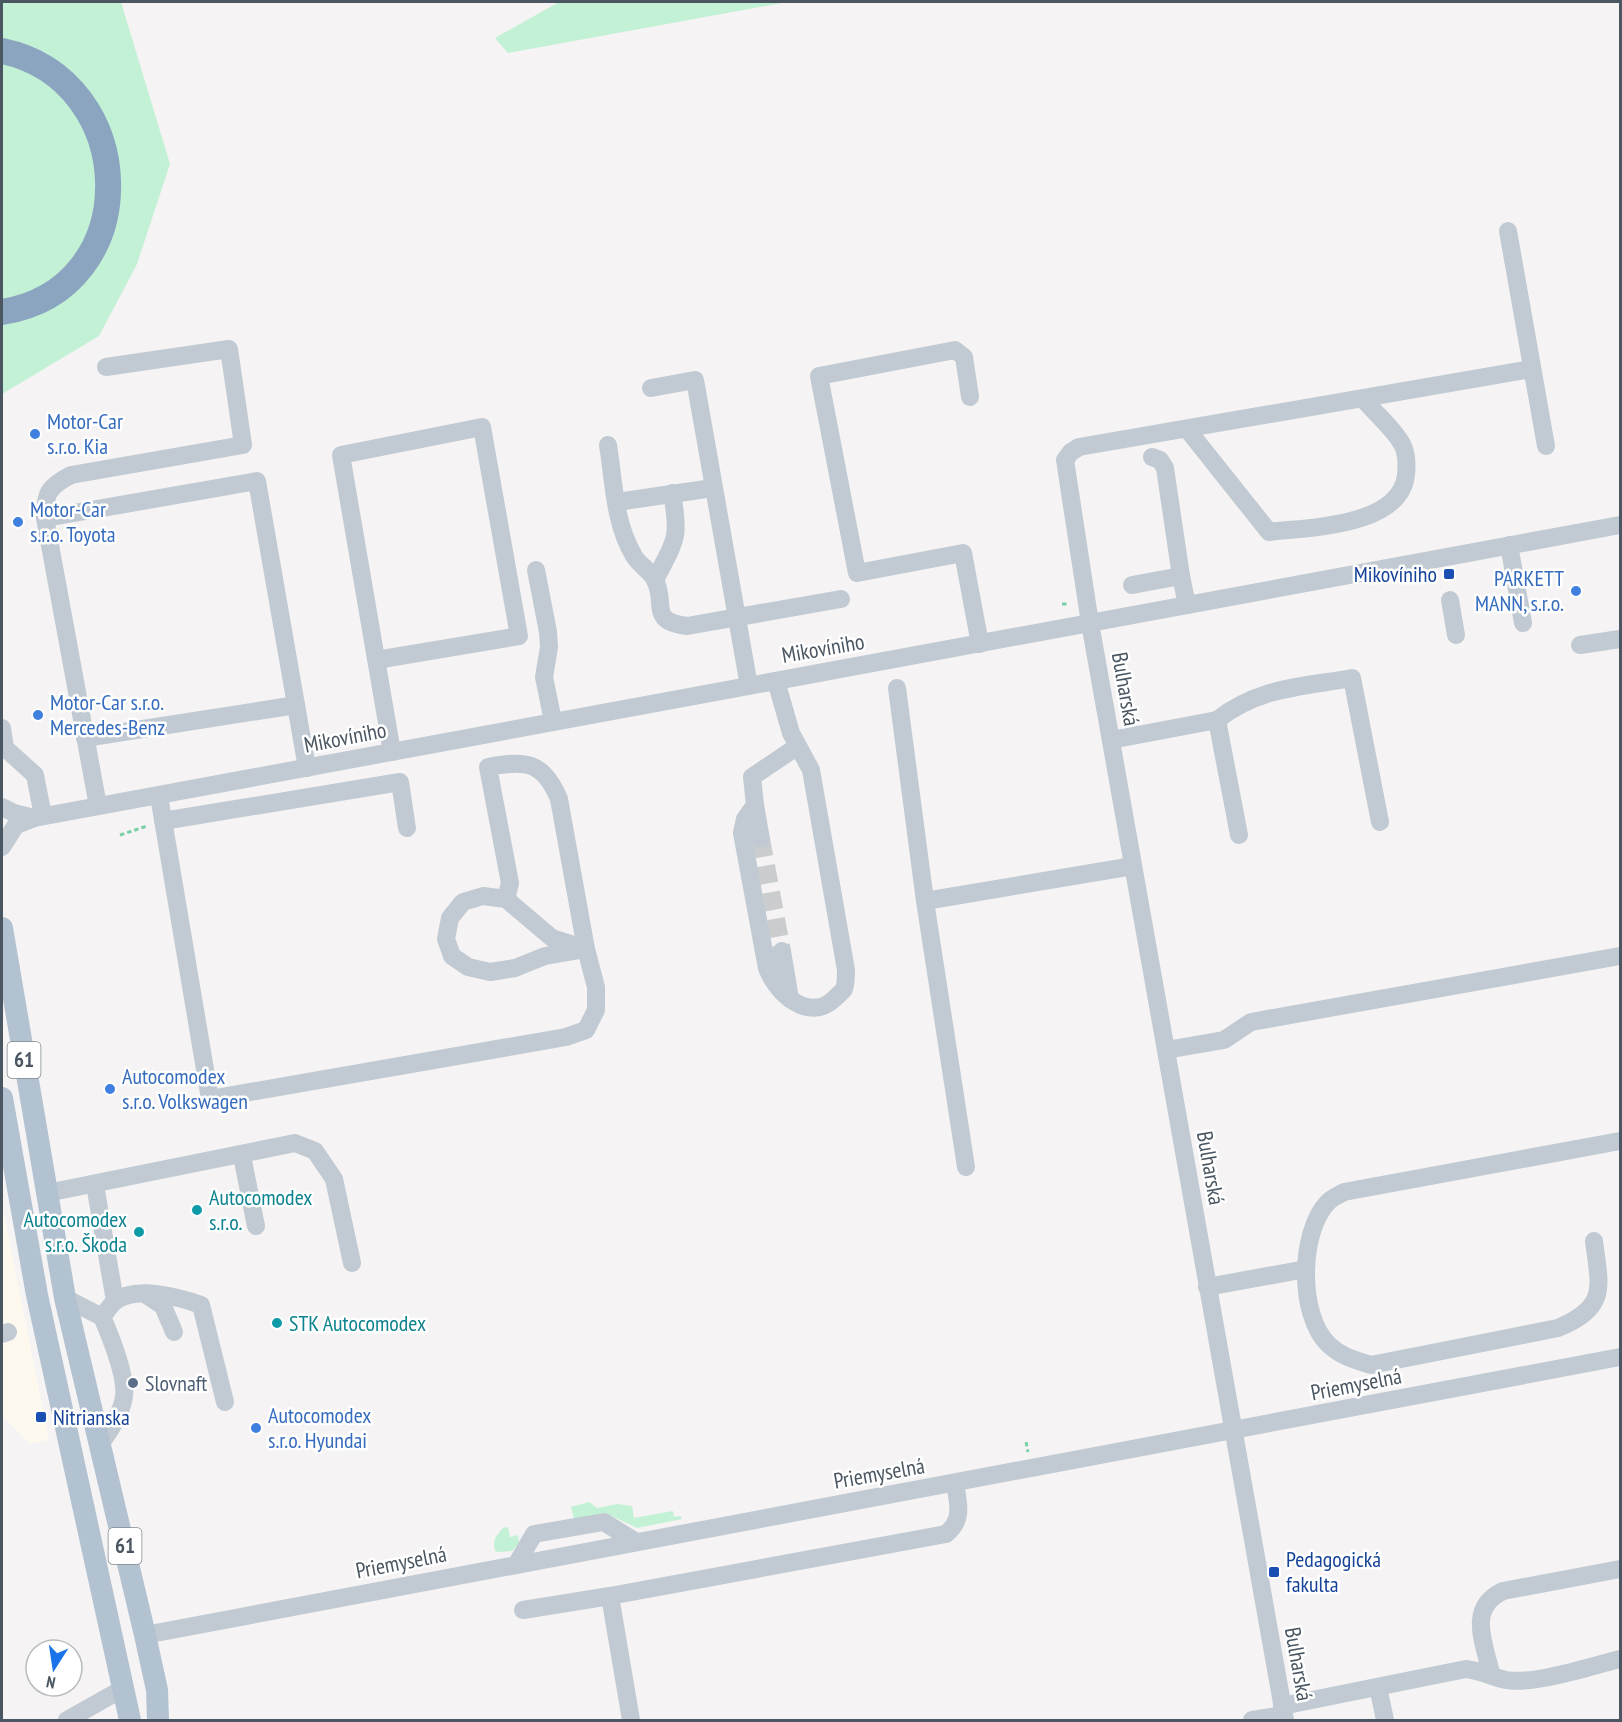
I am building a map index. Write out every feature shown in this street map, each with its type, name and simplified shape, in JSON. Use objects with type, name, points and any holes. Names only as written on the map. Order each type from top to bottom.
[{"type":"highway","points":[[2,51],[21,57],[52,73],[81,99],[100,137],[108,176],[104,222],[92,251],[83,264],[54,292],[24,306],[2,312]]},
{"type":"main road","name":"61","points":[[2,928],[65,1298],[146,1635],[157,1690],[157,1714]]},
{"type":"main road","name":"61","points":[[2,1098],[39,1306],[111,1625],[130,1720]]},
{"type":"main road","points":[[111,1625],[134,1636],[146,1635],[124,1688]]},
{"type":"main road","points":[[124,1688],[133,1686],[139,1689],[157,1714]]},
{"type":"street","points":[[1508,231],[1546,446]]},
{"type":"street","points":[[98,806],[45,518],[45,500],[53,484],[71,475],[243,445],[230,349],[106,367]]},
{"type":"street","points":[[970,397],[964,357],[955,350],[819,376],[857,573],[963,553],[980,644]]},
{"type":"street","points":[[1363,399],[1402,444],[1407,463],[1404,488],[1388,507],[1363,519],[1269,532],[1187,429],[1532,369]]},
{"type":"street","points":[[651,388],[695,380],[749,686]]},
{"type":"street","points":[[376,660],[519,636],[482,427],[341,455],[376,660],[392,752]]},
{"type":"street","name":"Bulharská","points":[[1187,429],[1079,447],[1065,460],[1090,623],[1284,1714]]},
{"type":"street","points":[[608,444],[621,531],[635,559],[655,580],[660,613],[672,624],[687,626],[841,599]]},
{"type":"street","points":[[1152,458],[1160,460],[1165,468],[1186,605]]},
{"type":"street","points":[[45,518],[257,481],[307,768]]},
{"type":"street","points":[[617,502],[713,488]]},
{"type":"street","points":[[655,580],[676,540],[678,528],[672,493]]},
{"type":"street","name":"Mikovíniho","points":[[38,817],[1620,525]]},
{"type":"street","points":[[1509,545],[1523,623]]},
{"type":"street","points":[[536,570],[548,632],[549,647],[544,677],[553,722]]},
{"type":"street","points":[[1132,585],[1181,576]]},
{"type":"street","points":[[1450,600],[1456,635]]},
{"type":"street","points":[[1580,645],[1620,639]]},
{"type":"street","points":[[1111,740],[1217,720],[1236,706],[1260,694],[1352,678],[1380,822]]},
{"type":"street","points":[[754,805],[745,819],[742,834],[767,968],[772,983],[790,999],[809,1008],[828,1005],[844,990],[846,970],[811,770],[791,733],[776,681]]},
{"type":"street","points":[[897,688],[925,901],[966,1167]]},
{"type":"street","points":[[85,738],[296,705]]},
{"type":"street","points":[[1217,720],[1239,835]]},
{"type":"street","points":[[2,728],[5,748],[35,775],[38,817]]},
{"type":"street","points":[[761,839],[754,805],[752,777],[798,746]]},
{"type":"street","points":[[159,796],[210,1099],[566,1037],[586,1030],[596,1010],[596,987],[586,949],[559,799],[551,779],[537,767],[517,762],[488,767],[510,883],[506,899]]},
{"type":"street","points":[[163,821],[400,782],[408,828]]},
{"type":"street","points":[[2,807],[14,813],[38,817]]},
{"type":"street","points":[[2,847],[16,825],[38,817]]},
{"type":"street","points":[[925,901],[1133,866]]},
{"type":"street","points":[[483,896],[506,899],[552,938],[586,949],[545,956],[515,968],[490,972],[468,967],[452,956],[446,939],[450,918],[463,902],[483,896]]},
{"type":"street","points":[[782,951],[790,999]]},
{"type":"street","points":[[1166,1050],[1224,1040],[1251,1022],[1620,956]]},
{"type":"street","points":[[1593,1241],[1599,1285],[1593,1305],[1580,1319],[1558,1328],[1387,1364],[1371,1365],[1347,1358],[1328,1344],[1312,1317],[1306,1259],[1319,1215],[1329,1201],[1344,1192],[1620,1141]]},
{"type":"street","points":[[47,1193],[242,1156],[295,1143],[315,1151],[334,1179],[352,1263]]},
{"type":"street","points":[[242,1156],[256,1226]]},
{"type":"street","points":[[95,1185],[115,1300]]},
{"type":"street","points":[[1208,1287],[1306,1269]]},
{"type":"street","points":[[143,1293],[163,1306],[174,1332]]},
{"type":"street","points":[[102,1317],[115,1300],[143,1293],[175,1295],[201,1305],[225,1402]]},
{"type":"street","points":[[65,1298],[102,1317],[115,1348],[124,1395],[115,1422],[101,1443]]},
{"type":"street","name":"Priemyselná","points":[[146,1635],[1233,1432],[1620,1357]]},
{"type":"street","points":[[523,1610],[946,1534],[956,1525],[960,1512],[955,1483]]},
{"type":"street","points":[[516,1565],[534,1534],[604,1522],[636,1542]]},
{"type":"street","points":[[1491,1674],[1480,1622],[1481,1610],[1490,1597],[1503,1591],[1620,1569]]},
{"type":"street","points":[[610,1596],[631,1720]]},
{"type":"street","points":[[1252,1720],[1284,1714],[1378,1687],[1466,1669],[1491,1674],[1506,1680],[1528,1680],[1620,1659]]},
{"type":"street","points":[[1378,1687],[1385,1720]]},
{"type":"street","points":[[67,1720],[124,1688]]},
{"type":"path","points":[[1062,604],[1069,603]]},
{"type":"path","points":[[120,835],[163,821]]},
{"type":"shaded area","points":[[2,1204],[49,1440],[29,1444],[2,1416]]},
{"type":"green space","points":[[2,2],[121,2],[170,164],[137,264],[99,336],[2,394]]},
{"type":"green space","points":[[559,2],[788,2],[508,53],[495,38]]},
{"type":"green space","points":[[589,1502],[597,1508],[617,1504],[632,1506],[634,1518],[673,1511],[674,1517],[681,1516],[682,1519],[637,1528],[606,1513],[574,1519],[571,1507]]},
{"type":"green space","points":[[508,1527],[510,1537],[518,1535],[519,1543],[512,1551],[496,1552],[495,1539],[503,1528]]},
{"type":"tunnel","points":[[761,839],[782,951]]},
{"type":"place","name":"Motor-Car s.r.o. Kia","points":[[35,434]]},
{"type":"place","name":"Motor-Car s.r.o. Toyota","points":[[18,522]]},
{"type":"place","name":"Mikovíniho","points":[[1449,574]]},
{"type":"place","name":"PARKETT MANN, s.r.o.","points":[[1576,591]]},
{"type":"place","name":"Motor-Car s.r.o. Mercedes-Benz","points":[[38,715]]},
{"type":"place","name":"Autocomodex s.r.o. Volkswagen","points":[[110,1089]]},
{"type":"place","name":"Autocomodex s.r.o.","points":[[197,1210]]},
{"type":"place","name":"Autocomodex s.r.o. Škoda","points":[[139,1232]]},
{"type":"place","name":"STK Autocomodex","points":[[277,1323]]},
{"type":"place","name":"Slovnaft","points":[[133,1383]]},
{"type":"place","name":"Nitrianska","points":[[41,1417]]},
{"type":"place","name":"Autocomodex s.r.o. Hyundai","points":[[256,1428]]},
{"type":"place","name":"Pedagogická fakulta","points":[[1274,1572]]}]
